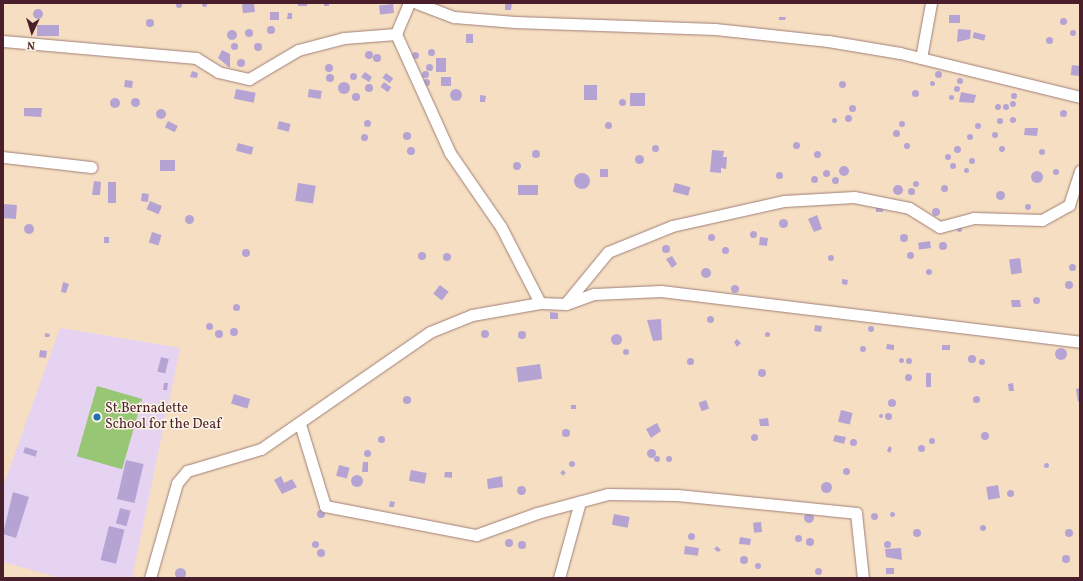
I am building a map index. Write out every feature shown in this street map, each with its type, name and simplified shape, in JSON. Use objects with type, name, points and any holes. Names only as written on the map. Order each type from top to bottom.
[{"type":"street","points":[[409,3],[396,34],[450,153],[501,227],[540,303]]},
{"type":"street","points":[[417,3],[454,16],[576,26],[715,29],[828,41],[921,58],[1080,97]]},
{"type":"street","points":[[921,58],[931,3]]},
{"type":"street","points":[[3,41],[196,58],[218,72],[249,79],[298,50],[344,38],[396,34]]},
{"type":"street","points":[[3,158],[91,167]]},
{"type":"street","points":[[566,304],[608,252],[672,226],[784,201],[854,197],[909,208],[940,228],[973,218],[1042,220],[1069,205],[1080,171]]},
{"type":"street","points":[[150,578],[177,483],[187,471],[261,448],[300,424],[430,332],[472,315],[540,303],[566,304],[594,294],[661,292],[1080,342]]},
{"type":"street","points":[[300,424],[325,506],[476,535],[608,494],[677,495],[856,512],[863,578]]},
{"type":"street","points":[[559,578],[580,502]]},
{"type":"shaded area","name":"St.Bernadette School for the Deaf","points":[[60,328],[180,348],[132,578],[60,578],[3,562],[3,487]]},
{"type":"green space","points":[[97,386],[142,399],[122,469],[77,456]]},
{"type":"building","points":[[179,2],[182,5],[179,8],[176,5]]},
{"type":"building","points":[[202,2],[206,2],[206,6],[202,6]]},
{"type":"building","points":[[254,3],[255,12],[243,13],[242,4]]},
{"type":"building","points":[[298,3],[307,3],[307,6],[298,6]]},
{"type":"building","points":[[324,3],[329,3],[329,6],[324,6]]},
{"type":"building","points":[[505,3],[512,3],[511,10],[505,10]]},
{"type":"building","points":[[393,4],[394,13],[380,14],[379,5]]},
{"type":"building","points":[[38,9],[43,14],[38,19],[33,14]]},
{"type":"building","points":[[270,12],[279,12],[279,20],[270,20]]},
{"type":"building","points":[[288,13],[292,13],[292,19],[287,19]]},
{"type":"building","points":[[949,15],[960,15],[960,23],[949,23]]},
{"type":"building","points":[[779,17],[786,17],[785,20],[779,20]]},
{"type":"building","points":[[1063,17],[1066,18],[1066,24],[1063,25],[1060,24],[1059,21],[1060,18]]},
{"type":"building","points":[[150,19],[153,20],[153,26],[150,27],[147,26],[146,23],[147,20]]},
{"type":"building","points":[[37,25],[59,25],[59,36],[37,36]]},
{"type":"building","points":[[271,26],[274,27],[274,33],[271,34],[268,33],[267,30],[268,27]]},
{"type":"building","points":[[249,29],[252,30],[252,36],[249,37],[246,36],[245,33],[246,30]]},
{"type":"building","points":[[958,29],[971,30],[970,39],[957,42]]},
{"type":"building","points":[[232,30],[237,35],[232,40],[227,35]]},
{"type":"building","points":[[1073,30],[1076,33],[1073,36],[1070,33]]},
{"type":"building","points":[[974,32],[986,35],[984,41],[973,38]]},
{"type":"building","points":[[466,34],[473,34],[473,43],[466,43]]},
{"type":"building","points":[[1049,36],[1052,37],[1052,43],[1049,44],[1046,43],[1045,40],[1046,37]]},
{"type":"building","points":[[234,43],[237,46],[234,49],[231,46]]},
{"type":"building","points":[[258,43],[261,44],[261,50],[258,51],[255,50],[254,47],[255,44]]},
{"type":"building","points":[[431,49],[434,52],[431,55],[428,52]]},
{"type":"building","points":[[222,50],[230,54],[230,68],[218,58]]},
{"type":"building","points":[[369,51],[372,52],[372,58],[369,59],[366,58],[365,55],[366,52]]},
{"type":"building","points":[[415,52],[418,55],[415,58],[412,55]]},
{"type":"building","points":[[377,54],[380,55],[380,61],[377,62],[374,61],[373,58],[374,55]]},
{"type":"building","points":[[436,58],[446,58],[446,72],[436,72]]},
{"type":"building","points":[[241,59],[244,60],[244,66],[241,67],[238,66],[237,63],[238,60]]},
{"type":"building","points":[[329,64],[332,65],[332,71],[329,72],[326,71],[325,68],[326,65]]},
{"type":"building","points":[[429,64],[432,67],[429,70],[426,67]]},
{"type":"building","points":[[1072,65],[1080,66],[1079,76],[1071,75]]},
{"type":"building","points":[[938,70],[941,71],[941,77],[938,78],[935,77],[934,74],[935,71]]},
{"type":"building","points":[[192,71],[198,73],[197,78],[190,77]]},
{"type":"building","points":[[425,71],[428,74],[425,77],[422,74]]},
{"type":"building","points":[[365,72],[372,77],[369,82],[361,77]]},
{"type":"building","points":[[353,73],[356,76],[353,79],[350,76]]},
{"type":"building","points":[[386,73],[393,78],[390,83],[382,78]]},
{"type":"building","points":[[330,74],[333,75],[333,81],[330,82],[327,81],[326,78],[327,75]]},
{"type":"building","points":[[441,77],[451,77],[451,86],[441,86]]},
{"type":"building","points":[[960,78],[963,81],[960,84],[957,81]]},
{"type":"building","points":[[426,79],[429,82],[426,85],[423,82]]},
{"type":"building","points":[[125,80],[133,81],[132,88],[124,87]]},
{"type":"building","points":[[932,80],[935,83],[932,86],[929,83]]},
{"type":"building","points":[[842,81],[845,84],[842,87],[839,84]]},
{"type":"building","points":[[344,82],[348,84],[350,88],[348,92],[344,94],[340,92],[338,88],[340,84]]},
{"type":"building","points":[[384,82],[391,87],[388,92],[380,87]]},
{"type":"building","points":[[369,84],[372,85],[372,91],[369,92],[366,91],[365,88],[366,85]]},
{"type":"building","points":[[584,85],[597,85],[597,100],[584,100]]},
{"type":"building","points":[[957,86],[960,89],[957,92],[954,89]]},
{"type":"building","points":[[236,89],[256,93],[254,103],[234,99]]},
{"type":"building","points":[[309,89],[322,91],[321,99],[308,97]]},
{"type":"building","points":[[456,89],[460,91],[462,95],[460,99],[456,101],[452,99],[450,95],[452,91]]},
{"type":"building","points":[[915,89],[918,90],[918,96],[915,97],[912,96],[911,93],[912,90]]},
{"type":"building","points":[[961,92],[976,95],[974,103],[959,102]]},
{"type":"building","points":[[356,93],[359,94],[359,100],[356,101],[353,100],[352,97],[353,94]]},
{"type":"building","points":[[630,93],[645,93],[645,106],[630,106]]},
{"type":"building","points":[[1014,93],[1017,96],[1014,99],[1011,96]]},
{"type":"building","points":[[951,94],[954,97],[951,100],[948,97]]},
{"type":"building","points":[[480,95],[486,96],[485,102],[480,102]]},
{"type":"building","points":[[135,97],[140,102],[135,107],[130,102]]},
{"type":"building","points":[[115,98],[120,103],[115,108],[110,103]]},
{"type":"building","points":[[622,99],[625,102],[622,105],[619,102]]},
{"type":"building","points":[[1013,101],[1016,104],[1013,107],[1010,104]]},
{"type":"building","points":[[998,104],[1001,107],[998,110],[995,107]]},
{"type":"building","points":[[1006,104],[1009,107],[1006,110],[1003,107]]},
{"type":"building","points":[[852,105],[855,108],[852,111],[849,108]]},
{"type":"building","points":[[24,108],[42,108],[41,117],[24,116]]},
{"type":"building","points":[[161,109],[166,114],[161,119],[156,114]]},
{"type":"building","points":[[1063,110],[1066,113],[1063,116],[1060,113]]},
{"type":"building","points":[[848,114],[851,115],[851,121],[848,122],[845,121],[844,118],[845,115]]},
{"type":"building","points":[[1013,117],[1016,120],[1013,123],[1010,120]]},
{"type":"building","points":[[832,118],[836,118],[836,122],[832,122]]},
{"type":"building","points":[[1000,118],[1003,121],[1000,124],[997,121]]},
{"type":"building","points":[[367,120],[370,123],[367,126],[364,123]]},
{"type":"building","points":[[168,121],[178,126],[175,132],[165,127]]},
{"type":"building","points":[[279,121],[291,124],[289,132],[277,129]]},
{"type":"building","points":[[902,121],[905,124],[902,127],[899,124]]},
{"type":"building","points":[[608,122],[611,125],[608,128],[605,125]]},
{"type":"building","points":[[978,123],[981,126],[978,129],[975,126]]},
{"type":"building","points":[[1025,128],[1038,128],[1037,136],[1024,135]]},
{"type":"building","points":[[896,130],[899,133],[896,136],[893,133]]},
{"type":"building","points":[[407,132],[410,133],[410,139],[407,140],[404,139],[403,136],[404,133]]},
{"type":"building","points":[[995,132],[998,135],[995,138],[992,135]]},
{"type":"building","points":[[364,134],[367,137],[364,140],[361,137]]},
{"type":"building","points":[[970,134],[973,137],[970,140],[967,137]]},
{"type":"building","points":[[796,141],[799,142],[799,148],[796,149],[793,148],[792,145],[793,142]]},
{"type":"building","points":[[238,143],[253,147],[251,155],[236,151]]},
{"type":"building","points":[[907,143],[910,146],[907,149],[904,146]]},
{"type":"building","points":[[655,144],[658,145],[658,151],[655,152],[652,151],[651,148],[652,145]]},
{"type":"building","points":[[957,145],[961,149],[957,153],[953,149]]},
{"type":"building","points":[[1002,146],[1005,149],[1002,152],[999,149]]},
{"type":"building","points":[[411,147],[414,148],[414,154],[411,155],[408,154],[407,151],[408,148]]},
{"type":"building","points":[[1042,149],[1045,152],[1042,155],[1039,152]]},
{"type":"building","points":[[536,150],[539,151],[539,157],[536,158],[533,157],[532,154],[533,151]]},
{"type":"building","points":[[712,150],[724,151],[723,157],[727,157],[726,169],[721,168],[721,173],[710,172]]},
{"type":"building","points":[[817,150],[820,151],[820,157],[817,158],[814,157],[813,154],[814,151]]},
{"type":"building","points":[[948,154],[951,157],[948,160],[945,157]]},
{"type":"building","points":[[637,155],[641,155],[643,159],[641,163],[637,163],[635,161],[635,157]]},
{"type":"building","points":[[972,158],[975,161],[972,164],[969,161]]},
{"type":"building","points":[[160,160],[175,160],[175,171],[160,171]]},
{"type":"building","points":[[517,162],[520,163],[520,169],[517,170],[514,169],[513,166],[514,163]]},
{"type":"building","points":[[953,163],[956,166],[953,169],[950,166]]},
{"type":"building","points":[[842,166],[846,166],[849,171],[846,176],[842,176],[839,173],[839,169]]},
{"type":"building","points":[[964,168],[968,168],[968,172],[964,172]]},
{"type":"building","points":[[600,169],[608,169],[608,177],[600,177]]},
{"type":"building","points":[[826,169],[829,170],[829,176],[826,177],[823,176],[822,173],[823,170]]},
{"type":"building","points":[[1056,169],[1059,172],[1056,175],[1053,172]]},
{"type":"building","points":[[779,171],[782,172],[782,178],[779,179],[776,178],[775,175],[776,172]]},
{"type":"building","points":[[1037,171],[1041,173],[1043,177],[1041,181],[1037,183],[1033,181],[1031,177],[1033,173]]},
{"type":"building","points":[[582,173],[588,175],[590,181],[588,187],[582,189],[576,187],[574,181],[576,175]]},
{"type":"building","points":[[814,176],[817,179],[814,182],[811,179]]},
{"type":"building","points":[[835,177],[838,180],[835,183],[832,180]]},
{"type":"building","points":[[94,181],[101,182],[100,195],[92,195]]},
{"type":"building","points":[[916,181],[919,184],[916,187],[913,184]]},
{"type":"building","points":[[108,182],[116,182],[116,203],[108,203]]},
{"type":"building","points":[[298,183],[316,186],[313,204],[295,201]]},
{"type":"building","points":[[675,183],[690,187],[688,196],[673,192]]},
{"type":"building","points":[[944,184],[947,185],[947,191],[944,192],[941,191],[940,188],[941,185]]},
{"type":"building","points":[[518,185],[538,185],[538,195],[518,195]]},
{"type":"building","points":[[896,185],[900,185],[903,190],[900,195],[896,195],[893,192],[893,188]]},
{"type":"building","points":[[911,188],[914,191],[911,194],[908,191]]},
{"type":"building","points":[[1000,190],[1005,195],[1000,200],[995,195]]},
{"type":"building","points":[[142,193],[149,194],[148,202],[141,201]]},
{"type":"building","points":[[150,201],[162,206],[158,214],[146,209]]},
{"type":"building","points":[[3,204],[17,205],[16,219],[3,218]]},
{"type":"building","points":[[876,204],[883,204],[883,212],[876,212]]},
{"type":"building","points":[[1028,204],[1031,207],[1028,210],[1025,207]]},
{"type":"building","points":[[936,208],[939,209],[939,215],[936,216],[933,215],[932,212],[933,209]]},
{"type":"building","points":[[189,214],[194,219],[189,224],[184,219]]},
{"type":"building","points":[[817,215],[822,229],[814,232],[808,219]]},
{"type":"building","points":[[783,218],[788,223],[783,228],[778,223]]},
{"type":"building","points":[[27,224],[31,224],[33,225],[33,233],[27,234],[24,231],[24,227]]},
{"type":"building","points":[[959,226],[962,229],[959,232],[956,229]]},
{"type":"building","points":[[753,230],[756,231],[756,237],[753,238],[750,237],[749,234],[750,231]]},
{"type":"building","points":[[152,232],[162,235],[158,245],[149,243]]},
{"type":"building","points":[[711,233],[714,234],[714,240],[711,241],[708,240],[707,237],[708,234]]},
{"type":"building","points":[[904,234],[907,235],[907,241],[904,242],[901,241],[900,238],[901,235]]},
{"type":"building","points":[[104,237],[109,237],[109,243],[104,243]]},
{"type":"building","points":[[760,237],[768,238],[767,246],[759,245]]},
{"type":"building","points":[[930,241],[931,248],[919,250],[918,243]]},
{"type":"building","points":[[943,242],[946,243],[946,249],[943,250],[940,249],[939,246],[940,243]]},
{"type":"building","points":[[666,245],[669,246],[669,252],[666,253],[663,252],[662,249],[663,246]]},
{"type":"building","points":[[725,246],[728,247],[728,253],[725,254],[722,253],[721,250],[722,247]]},
{"type":"building","points":[[246,249],[249,250],[249,256],[246,257],[243,256],[242,253],[243,250]]},
{"type":"building","points":[[422,252],[425,253],[425,259],[422,260],[419,259],[418,256],[419,253]]},
{"type":"building","points":[[910,252],[913,255],[910,258],[907,255]]},
{"type":"building","points":[[447,253],[450,254],[450,260],[447,261],[444,260],[443,257],[444,254]]},
{"type":"building","points":[[831,255],[834,258],[831,261],[828,258]]},
{"type":"building","points":[[672,256],[677,264],[672,268],[666,259]]},
{"type":"building","points":[[1020,258],[1022,273],[1011,274],[1009,260]]},
{"type":"building","points":[[1072,264],[1075,267],[1072,270],[1069,267]]},
{"type":"building","points":[[704,268],[708,268],[711,273],[708,278],[704,278],[701,275],[701,271]]},
{"type":"building","points":[[929,269],[932,272],[929,275],[926,272]]},
{"type":"building","points":[[842,279],[848,280],[847,285],[842,284]]},
{"type":"building","points":[[1069,281],[1072,282],[1072,288],[1069,289],[1066,288],[1065,285],[1066,282]]},
{"type":"building","points":[[63,282],[69,284],[66,293],[61,292]]},
{"type":"building","points":[[440,285],[449,292],[442,300],[433,294]]},
{"type":"building","points":[[735,285],[738,286],[738,292],[735,293],[732,292],[731,289],[732,286]]},
{"type":"building","points":[[1036,296],[1039,297],[1039,303],[1036,304],[1033,303],[1032,300],[1033,297]]},
{"type":"building","points":[[1011,300],[1020,300],[1021,307],[1012,307]]},
{"type":"building","points":[[236,303],[239,304],[239,310],[236,311],[233,310],[232,307],[233,304]]},
{"type":"building","points":[[550,312],[558,313],[558,319],[550,319]]},
{"type":"building","points":[[710,315],[713,316],[713,322],[710,323],[707,322],[706,319],[707,316]]},
{"type":"building","points":[[661,319],[662,340],[653,341],[647,320]]},
{"type":"building","points":[[209,322],[212,323],[212,329],[209,330],[206,329],[205,326],[206,323]]},
{"type":"building","points":[[815,325],[822,326],[821,332],[814,331]]},
{"type":"building","points":[[871,326],[874,329],[871,332],[868,329]]},
{"type":"building","points":[[234,328],[237,329],[237,335],[234,336],[231,335],[230,332],[231,329]]},
{"type":"building","points":[[219,330],[222,331],[222,337],[219,338],[216,337],[215,334],[216,331]]},
{"type":"building","points":[[485,330],[488,331],[488,337],[485,338],[482,337],[481,334],[482,331]]},
{"type":"building","points":[[522,331],[525,332],[525,338],[522,339],[519,338],[518,335],[519,332]]},
{"type":"building","points":[[767,331],[770,334],[767,337],[764,334]]},
{"type":"building","points":[[45,333],[50,334],[49,337],[45,337]]},
{"type":"building","points":[[614,334],[618,334],[620,335],[620,343],[614,344],[611,341],[611,337]]},
{"type":"building","points":[[737,339],[741,343],[737,347],[734,342]]},
{"type":"building","points":[[887,344],[894,345],[894,350],[886,349]]},
{"type":"building","points":[[942,345],[950,345],[950,350],[942,350]]},
{"type":"building","points":[[863,346],[866,349],[863,352],[860,349]]},
{"type":"building","points":[[1059,348],[1063,348],[1067,354],[1063,360],[1059,360],[1055,356],[1055,352]]},
{"type":"building","points":[[626,349],[629,352],[626,355],[623,352]]},
{"type":"building","points":[[40,350],[47,351],[46,358],[39,357]]},
{"type":"building","points":[[972,355],[975,356],[975,362],[972,363],[969,362],[968,359],[969,356]]},
{"type":"building","points":[[161,357],[169,359],[165,373],[157,372]]},
{"type":"building","points":[[690,357],[693,358],[693,364],[690,365],[687,364],[686,361],[687,358]]},
{"type":"building","points":[[899,358],[903,358],[903,362],[899,362]]},
{"type":"building","points":[[909,358],[912,361],[909,364],[906,361]]},
{"type":"building","points":[[982,359],[985,362],[982,365],[979,362]]},
{"type":"building","points":[[540,364],[542,379],[518,382],[516,367]]},
{"type":"building","points":[[762,369],[765,370],[765,376],[762,377],[759,376],[758,373],[759,370]]},
{"type":"building","points":[[908,373],[911,374],[911,380],[908,381],[905,380],[904,377],[905,374]]},
{"type":"building","points":[[926,373],[931,373],[931,387],[926,387]]},
{"type":"building","points":[[164,383],[168,383],[167,390],[163,390]]},
{"type":"building","points":[[1013,383],[1014,391],[1009,391],[1008,384]]},
{"type":"building","points":[[1080,388],[1080,401],[1078,402],[1076,389]]},
{"type":"building","points":[[234,394],[250,399],[247,409],[231,404]]},
{"type":"building","points":[[976,395],[979,396],[979,402],[976,403],[973,402],[972,399],[973,396]]},
{"type":"building","points":[[407,396],[410,397],[410,403],[407,404],[404,403],[403,400],[404,397]]},
{"type":"building","points":[[892,399],[895,400],[895,406],[892,407],[889,406],[888,403],[889,400]]},
{"type":"building","points":[[706,400],[709,408],[702,411],[699,403]]},
{"type":"building","points":[[571,405],[576,405],[576,409],[571,409]]},
{"type":"building","points":[[841,410],[853,413],[850,425],[838,422]]},
{"type":"building","points":[[888,412],[891,413],[891,419],[888,420],[885,419],[884,416],[885,413]]},
{"type":"building","points":[[879,414],[883,414],[883,418],[879,418]]},
{"type":"building","points":[[768,418],[769,426],[760,426],[759,419]]},
{"type":"building","points":[[657,423],[661,431],[651,438],[646,429]]},
{"type":"building","points":[[566,429],[569,430],[569,436],[566,437],[563,436],[562,433],[563,430]]},
{"type":"building","points":[[985,432],[988,433],[988,439],[985,440],[982,439],[981,436],[982,433]]},
{"type":"building","points":[[754,433],[757,434],[757,440],[754,441],[751,440],[750,437],[751,434]]},
{"type":"building","points":[[381,435],[384,436],[384,442],[381,443],[378,442],[377,439],[378,436]]},
{"type":"building","points":[[835,435],[846,437],[844,444],[833,441]]},
{"type":"building","points":[[853,438],[856,439],[856,445],[853,446],[850,445],[849,442],[850,439]]},
{"type":"building","points":[[932,438],[935,441],[932,444],[929,441]]},
{"type":"building","points":[[921,444],[924,445],[924,451],[921,452],[918,451],[917,448],[918,445]]},
{"type":"building","points":[[889,446],[892,448],[890,453],[887,451]]},
{"type":"building","points":[[25,447],[37,451],[36,457],[23,453]]},
{"type":"building","points":[[367,449],[370,450],[370,456],[367,457],[364,456],[363,453],[364,450]]},
{"type":"building","points":[[649,449],[653,449],[655,453],[653,457],[649,457],[647,455],[647,451]]},
{"type":"building","points":[[657,456],[660,459],[657,462],[654,459]]},
{"type":"building","points":[[669,456],[672,459],[669,462],[666,459]]},
{"type":"building","points":[[126,460],[144,464],[135,503],[117,499]]},
{"type":"building","points":[[572,461],[575,464],[572,467],[569,464]]},
{"type":"building","points":[[363,462],[368,462],[368,472],[362,472]]},
{"type":"building","points":[[1044,463],[1048,463],[1048,467],[1044,467]]},
{"type":"building","points":[[339,465],[350,468],[347,478],[336,476]]},
{"type":"building","points":[[846,467],[849,468],[849,474],[846,475],[843,474],[842,471],[843,468]]},
{"type":"building","points":[[411,470],[427,473],[425,484],[409,481]]},
{"type":"building","points":[[563,470],[566,473],[563,476],[560,473]]},
{"type":"building","points":[[445,472],[452,472],[452,478],[444,477]]},
{"type":"building","points":[[357,475],[361,477],[363,481],[361,485],[357,487],[353,485],[351,481],[353,477]]},
{"type":"building","points":[[281,476],[284,483],[292,479],[297,487],[282,494],[274,480]]},
{"type":"building","points":[[502,476],[503,487],[488,489],[487,479]]},
{"type":"building","points":[[824,482],[828,482],[830,483],[830,491],[824,492],[821,489],[821,485]]},
{"type":"building","points":[[998,485],[1000,498],[988,500],[986,487]]},
{"type":"building","points":[[519,486],[523,486],[525,490],[523,494],[519,494],[517,492],[517,488]]},
{"type":"building","points":[[1010,489],[1013,490],[1013,496],[1010,497],[1007,496],[1006,493],[1007,490]]},
{"type":"building","points":[[13,492],[29,497],[16,538],[3,534]]},
{"type":"building","points":[[390,501],[395,502],[394,507],[389,507]]},
{"type":"building","points":[[120,508],[131,511],[126,526],[116,523]]},
{"type":"building","points":[[321,510],[324,511],[324,517],[321,518],[318,517],[317,514],[318,511]]},
{"type":"building","points":[[874,512],[877,513],[877,519],[874,520],[871,519],[870,516],[871,513]]},
{"type":"building","points":[[890,512],[894,512],[894,516],[890,516]]},
{"type":"building","points":[[807,513],[811,513],[813,514],[813,522],[807,523],[804,520],[804,516]]},
{"type":"building","points":[[614,514],[630,517],[628,528],[612,525]]},
{"type":"building","points":[[761,522],[762,532],[754,533],[753,523]]},
{"type":"building","points":[[983,525],[986,528],[983,531],[980,528]]},
{"type":"building","points":[[109,526],[125,530],[116,564],[101,560]]},
{"type":"building","points":[[917,529],[920,530],[920,536],[917,537],[914,536],[913,533],[914,530]]},
{"type":"building","points":[[1069,529],[1072,530],[1072,536],[1069,537],[1066,536],[1065,533],[1066,530]]},
{"type":"building","points":[[691,532],[694,533],[694,539],[691,540],[688,539],[687,536],[688,533]]},
{"type":"building","points":[[798,534],[801,535],[801,541],[798,542],[795,541],[794,538],[795,535]]},
{"type":"building","points":[[740,537],[751,539],[750,545],[739,544]]},
{"type":"building","points":[[810,538],[813,539],[813,545],[810,546],[807,545],[806,542],[807,539]]},
{"type":"building","points":[[509,539],[512,540],[512,546],[509,547],[506,546],[505,543],[506,540]]},
{"type":"building","points":[[315,540],[318,541],[318,547],[315,548],[312,547],[311,544],[312,541]]},
{"type":"building","points":[[887,540],[890,541],[890,547],[887,548],[884,547],[883,544],[884,541]]},
{"type":"building","points":[[522,541],[525,542],[525,548],[522,549],[519,548],[518,545],[519,542]]},
{"type":"building","points":[[685,546],[699,548],[698,556],[684,554]]},
{"type":"building","points":[[717,546],[721,550],[718,552],[714,549]]},
{"type":"building","points":[[901,548],[902,560],[886,557],[885,549]]},
{"type":"building","points":[[321,549],[324,550],[324,556],[321,557],[318,556],[317,553],[318,550]]},
{"type":"building","points":[[1066,555],[1069,556],[1069,562],[1066,563],[1063,562],[1062,559],[1063,556]]},
{"type":"building","points":[[744,556],[747,557],[747,563],[744,564],[741,563],[740,560],[741,557]]},
{"type":"building","points":[[758,563],[761,566],[758,569],[755,566]]},
{"type":"building","points":[[180,567],[184,569],[186,573],[184,577],[180,579],[176,577],[174,573],[176,569]]},
{"type":"building","points":[[818,567],[821,568],[821,574],[818,575],[815,574],[814,571],[815,568]]},
{"type":"building","points":[[886,568],[894,568],[894,574],[886,574]]},
{"type":"place","name":"St.Bernadette School for the Deaf","points":[[97,417]]}]
